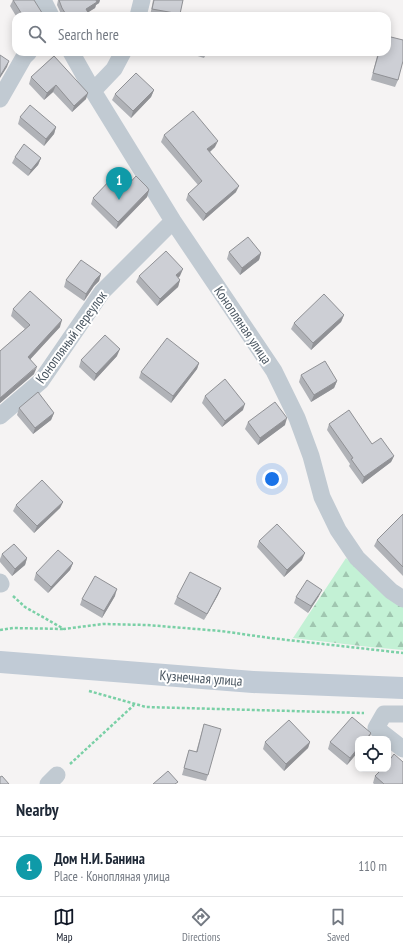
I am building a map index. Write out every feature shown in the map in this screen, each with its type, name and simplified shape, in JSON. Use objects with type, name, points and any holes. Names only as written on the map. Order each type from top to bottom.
[{"type":"main road","name":"Кузнечная улица","points":[[0,662],[253,682],[403,688]]},
{"type":"street","points":[[43,0],[49,12]]},
{"type":"street","points":[[139,12],[142,0]]},
{"type":"street","points":[[0,98],[25,56]]},
{"type":"street","name":"Конопляная улица","points":[[73,56],[93,91],[173,221],[274,371],[297,418],[311,456],[322,497],[338,530],[357,558],[391,591],[403,599]]},
{"type":"street","points":[[93,91],[114,69],[121,56]]},
{"type":"street","name":"Конопляный переулок","points":[[0,416],[41,381],[102,292],[173,221]]},
{"type":"street","points":[[403,714],[384,714],[376,728],[403,749]]},
{"type":"path","points":[[1,583],[25,607],[64,629]]},
{"type":"path","points":[[0,630],[13,628],[64,629],[104,624],[147,625],[221,631],[403,653]]},
{"type":"path","points":[[83,690],[146,707],[384,714]]},
{"type":"path","points":[[52,780],[134,704]]},
{"type":"green space","points":[[346,558],[389,596],[403,606],[403,650],[293,638]]},
{"type":"building","points":[[13,0],[34,0],[42,12],[20,12]]},
{"type":"building","points":[[59,0],[96,0],[97,2],[86,9],[88,12],[64,12]]},
{"type":"building","points":[[154,0],[183,0],[180,12],[169,12],[152,9]]},
{"type":"building","points":[[391,37],[403,40],[403,61],[398,80],[373,73],[378,56],[391,56]]},
{"type":"building","points":[[0,55],[9,61],[0,76]]},
{"type":"building","points":[[54,56],[88,93],[74,106],[56,85],[47,93],[31,77]]},
{"type":"building","points":[[136,73],[154,90],[133,111],[115,94]]},
{"type":"building","points":[[30,105],[56,127],[46,139],[20,117]]},
{"type":"building","points":[[193,111],[218,141],[207,149],[239,186],[206,214],[188,194],[202,181],[164,135]]},
{"type":"building","points":[[24,144],[41,158],[31,170],[15,157]]},
{"type":"building","points":[[114,176],[127,186],[136,176],[149,190],[118,222],[93,198]]},
{"type":"building","points":[[248,237],[261,253],[242,268],[229,252]]},
{"type":"building","points":[[166,251],[183,269],[176,275],[180,280],[160,299],[139,276]]},
{"type":"building","points":[[81,260],[101,274],[86,294],[66,280]]},
{"type":"building","points":[[30,291],[62,320],[28,357],[37,367],[0,398],[0,351],[30,325],[13,309]]},
{"type":"building","points":[[324,294],[344,315],[313,343],[294,323]]},
{"type":"building","points":[[105,335],[120,349],[96,374],[81,360]]},
{"type":"building","points":[[167,338],[199,363],[173,396],[141,372]]},
{"type":"building","points":[[325,361],[337,381],[314,395],[301,375]]},
{"type":"building","points":[[225,379],[245,404],[225,421],[205,396]]},
{"type":"building","points":[[38,392],[54,413],[35,428],[19,408]]},
{"type":"building","points":[[275,402],[287,418],[260,438],[248,422]]},
{"type":"building","points":[[349,410],[372,444],[381,438],[394,456],[364,477],[351,459],[353,458],[329,424]]},
{"type":"building","points":[[42,480],[63,502],[37,526],[16,505]]},
{"type":"building","points":[[403,514],[403,567],[377,540]]},
{"type":"building","points":[[277,524],[305,553],[287,570],[259,541]]},
{"type":"building","points":[[14,544],[27,558],[15,569],[2,554]]},
{"type":"building","points":[[58,550],[73,563],[51,587],[36,573]]},
{"type":"building","points":[[190,572],[221,588],[207,614],[177,597]]},
{"type":"building","points":[[95,576],[117,589],[104,611],[82,599]]},
{"type":"building","points":[[307,580],[322,590],[311,606],[296,597]]},
{"type":"building","points":[[352,717],[371,733],[368,736],[355,736],[355,752],[350,758],[330,742]]},
{"type":"building","points":[[289,720],[310,742],[286,764],[265,742]]},
{"type":"building","points":[[204,724],[221,729],[208,775],[184,768],[189,750],[197,752]]},
{"type":"building","points":[[394,754],[403,762],[403,784],[384,784],[375,776],[379,772],[391,772],[391,758]]},
{"type":"building","points":[[168,771],[178,782],[175,784],[153,784]]},
{"type":"building","points":[[2,776],[9,784],[0,784],[0,777]]},
{"type":"place","name":"Дом Н.И. Банина","points":[[119,200]]}]
